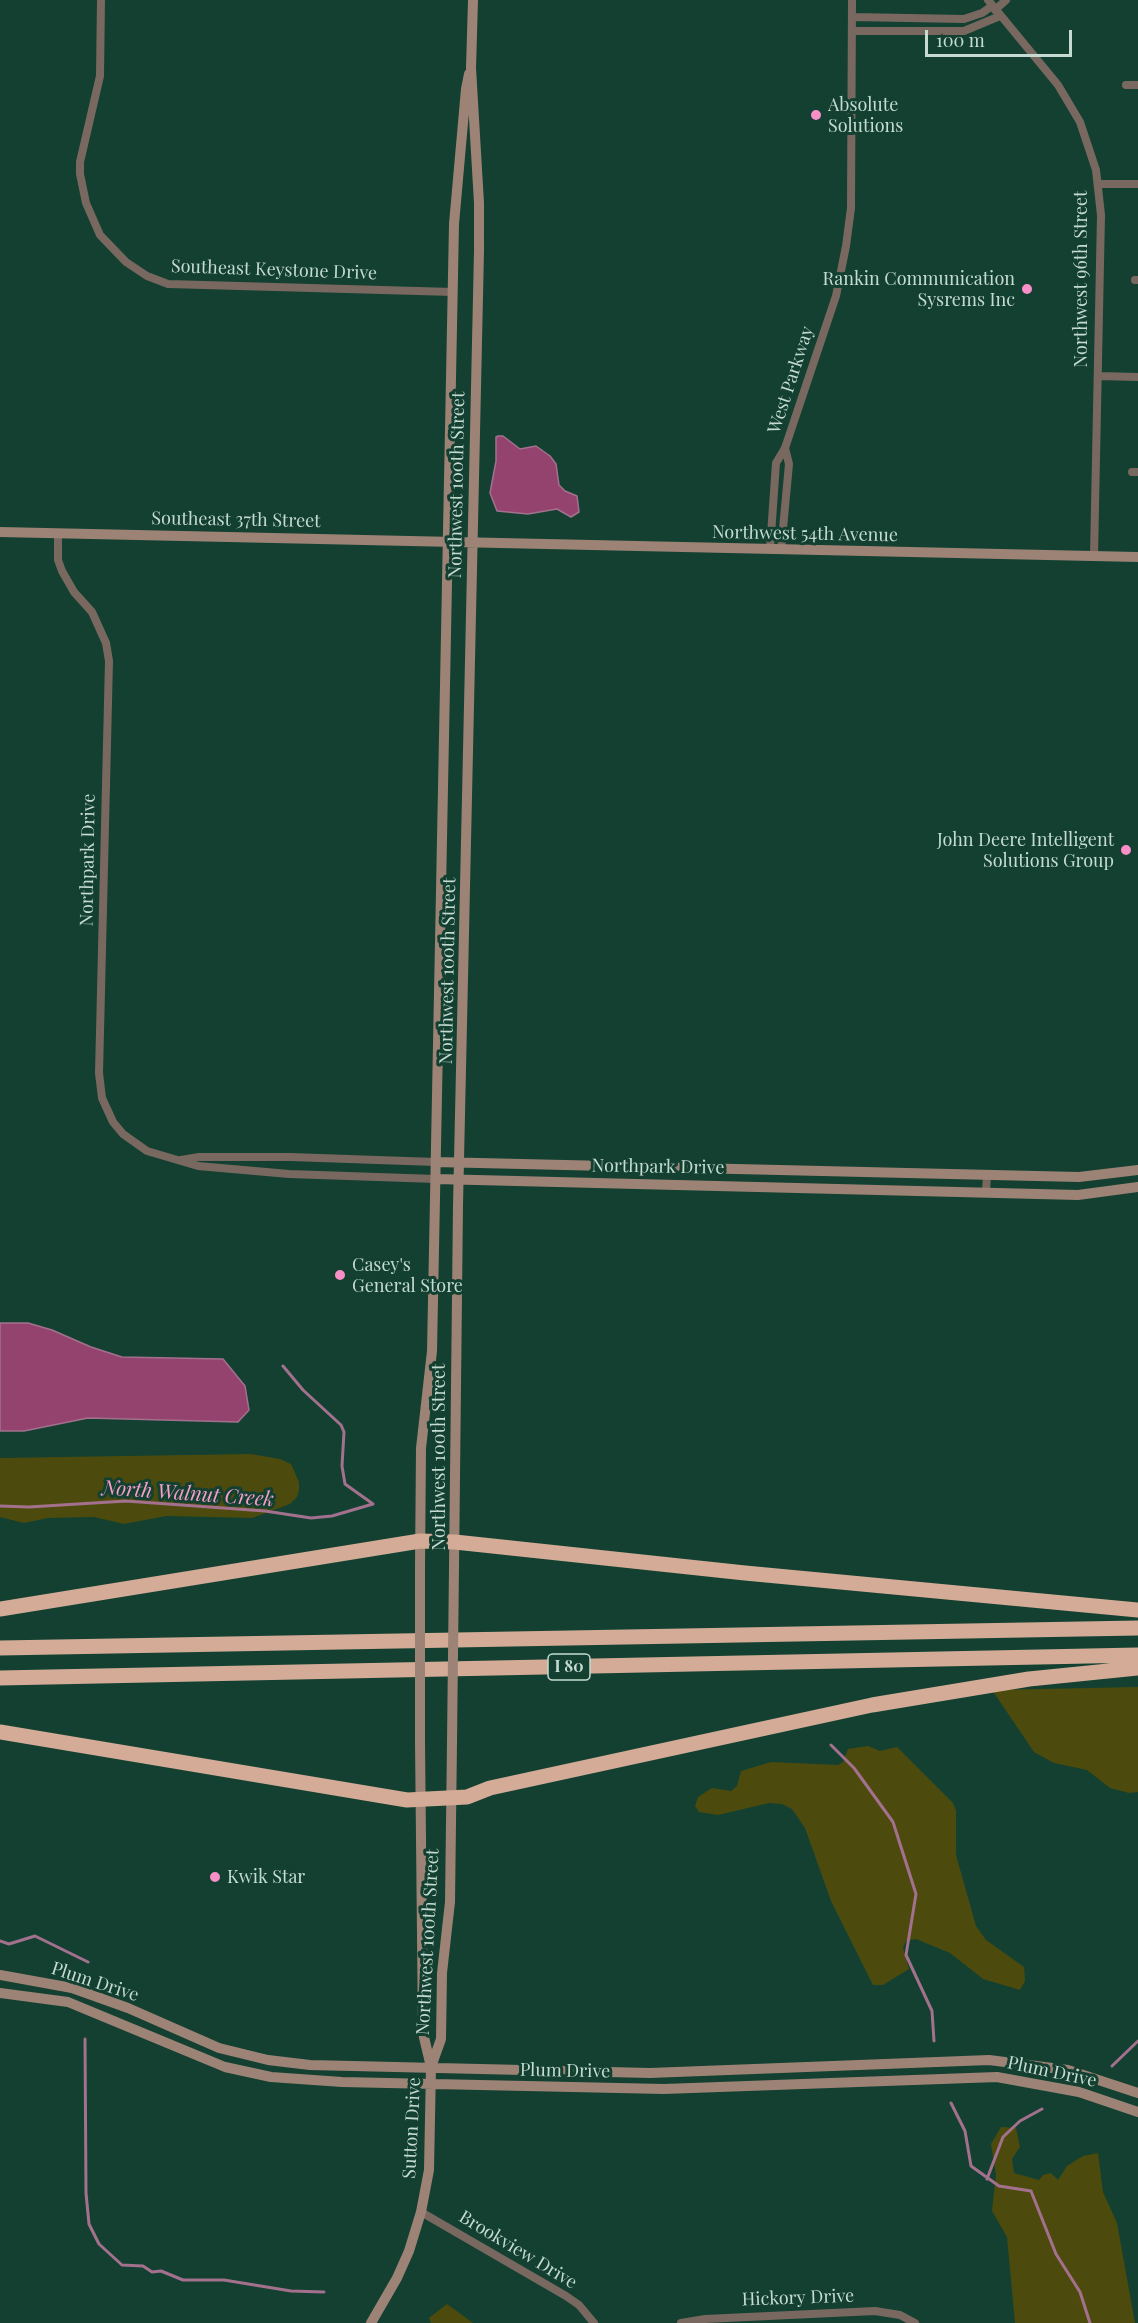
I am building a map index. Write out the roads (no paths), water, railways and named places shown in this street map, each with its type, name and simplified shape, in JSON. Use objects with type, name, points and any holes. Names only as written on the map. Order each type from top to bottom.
[{"type":"highway","points":[[0,1609],[420,1541],[455,1542],[1138,1610]]},
{"type":"highway","name":"I 80","points":[[0,1648],[1138,1628]]},
{"type":"highway","name":"I 80","points":[[0,1678],[1138,1655]]},
{"type":"highway","points":[[0,1732],[407,1800],[451,1798],[466,1797],[490,1788],[945,1691],[1029,1679],[1138,1668]]},
{"type":"street","name":"Southeast Keystone Drive","points":[[102,0],[102,50],[99,76],[80,162],[80,174],[86,204],[100,235],[126,262],[147,276],[168,284],[453,292]]},
{"type":"street","name":"Northwest 100th Street","points":[[431,2067],[441,2039],[442,1973],[450,1902],[459,1180],[479,204],[471,68],[473,0]]},
{"type":"street","name":"West Parkway","points":[[775,550],[776,463],[785,448],[836,296],[846,246],[851,208],[852,0]]},
{"type":"street","points":[[853,32],[964,31],[1006,0]]},
{"type":"street","points":[[853,17],[964,19],[994,8]]},
{"type":"street","name":"Northwest 96th Street","points":[[994,8],[1058,85],[1080,123],[1098,184],[1101,215],[1094,556]]},
{"type":"street","name":"Northwest 100th Street","points":[[431,2067],[423,2033],[424,1941],[419,1869],[421,1448],[432,1365],[454,224],[465,89],[471,68]]},
{"type":"street","points":[[1126,85],[1138,85]]},
{"type":"street","points":[[1098,184],[1138,184]]},
{"type":"street","points":[[1098,376],[1138,377]]},
{"type":"street","name":"West Parkway","points":[[775,550],[789,464],[785,448]]},
{"type":"street","name":"Southeast 37th Street","points":[[0,532],[472,543]]},
{"type":"street","name":"Northpark Drive","points":[[58,533],[58,560],[62,571],[74,592],[92,612],[106,643],[109,661],[99,1086],[107,1110],[123,1134],[147,1151],[198,1166],[289,1174],[1078,1195],[1138,1187]]},
{"type":"street","name":"Northwest 54th Avenue","points":[[472,543],[1138,557]]},
{"type":"street","name":"Northpark Drive","points":[[177,1161],[199,1157],[290,1157],[1079,1177],[1138,1170]]},
{"type":"street","points":[[706,1185],[707,1167]]},
{"type":"street","points":[[986,1192],[987,1175]]},
{"type":"street","name":"Plum Drive","points":[[0,1975],[72,1988],[128,2008],[219,2048],[268,2060],[310,2065],[670,2073],[989,2060],[1068,2070],[1138,2093]]},
{"type":"street","name":"Plum Drive","points":[[0,1993],[68,2002],[206,2060],[271,2077],[342,2082],[664,2089],[997,2077],[1079,2092],[1138,2112]]},
{"type":"street","name":"Sutton Drive","points":[[371,2323],[397,2278],[421,2212],[429,2170],[431,2067]]},
{"type":"street","name":"Brookview Drive","points":[[421,2212],[566,2296],[579,2305],[594,2323]]},
{"type":"street","name":"Hickory Drive","points":[[681,2323],[705,2319],[875,2311],[900,2315],[915,2323]]},
{"type":"waterway","points":[[283,1366],[303,1390],[341,1425],[344,1432],[342,1466],[345,1484],[373,1504]]},
{"type":"waterway","name":"North Walnut Creek","points":[[0,1506],[29,1507],[126,1501],[265,1511],[311,1518],[332,1516],[373,1504]]},
{"type":"waterway","name":"North Walnut Creek","points":[[831,1745],[854,1768],[893,1822],[916,1894],[906,1955],[932,2011],[934,2041]]},
{"type":"waterway","points":[[0,1941],[9,1944],[35,1936],[88,1962]]},
{"type":"waterway","points":[[85,2039],[86,2193],[89,2224],[99,2244],[122,2265],[143,2266],[152,2272],[161,2271],[183,2280],[224,2280],[291,2291],[324,2292]]},
{"type":"waterway","points":[[1112,2066],[1138,2041]]},
{"type":"waterway","name":"North Walnut Creek","points":[[951,2103],[965,2131],[971,2166],[999,2186],[1031,2191],[1056,2254],[1080,2292],[1090,2323]]},
{"type":"waterway","points":[[987,2179],[1003,2137],[1020,2121],[1042,2109]]},
{"type":"place","name":"Absolute Solutions","points":[[816,115]]},
{"type":"place","name":"Rankin Communication Sysrems Inc","points":[[1027,289]]},
{"type":"place","name":"John Deere Intelligent Solutions Group","points":[[1126,850]]},
{"type":"place","name":"Casey's General Store","points":[[340,1275]]},
{"type":"place","name":"Kwik Star","points":[[215,1877]]}]
